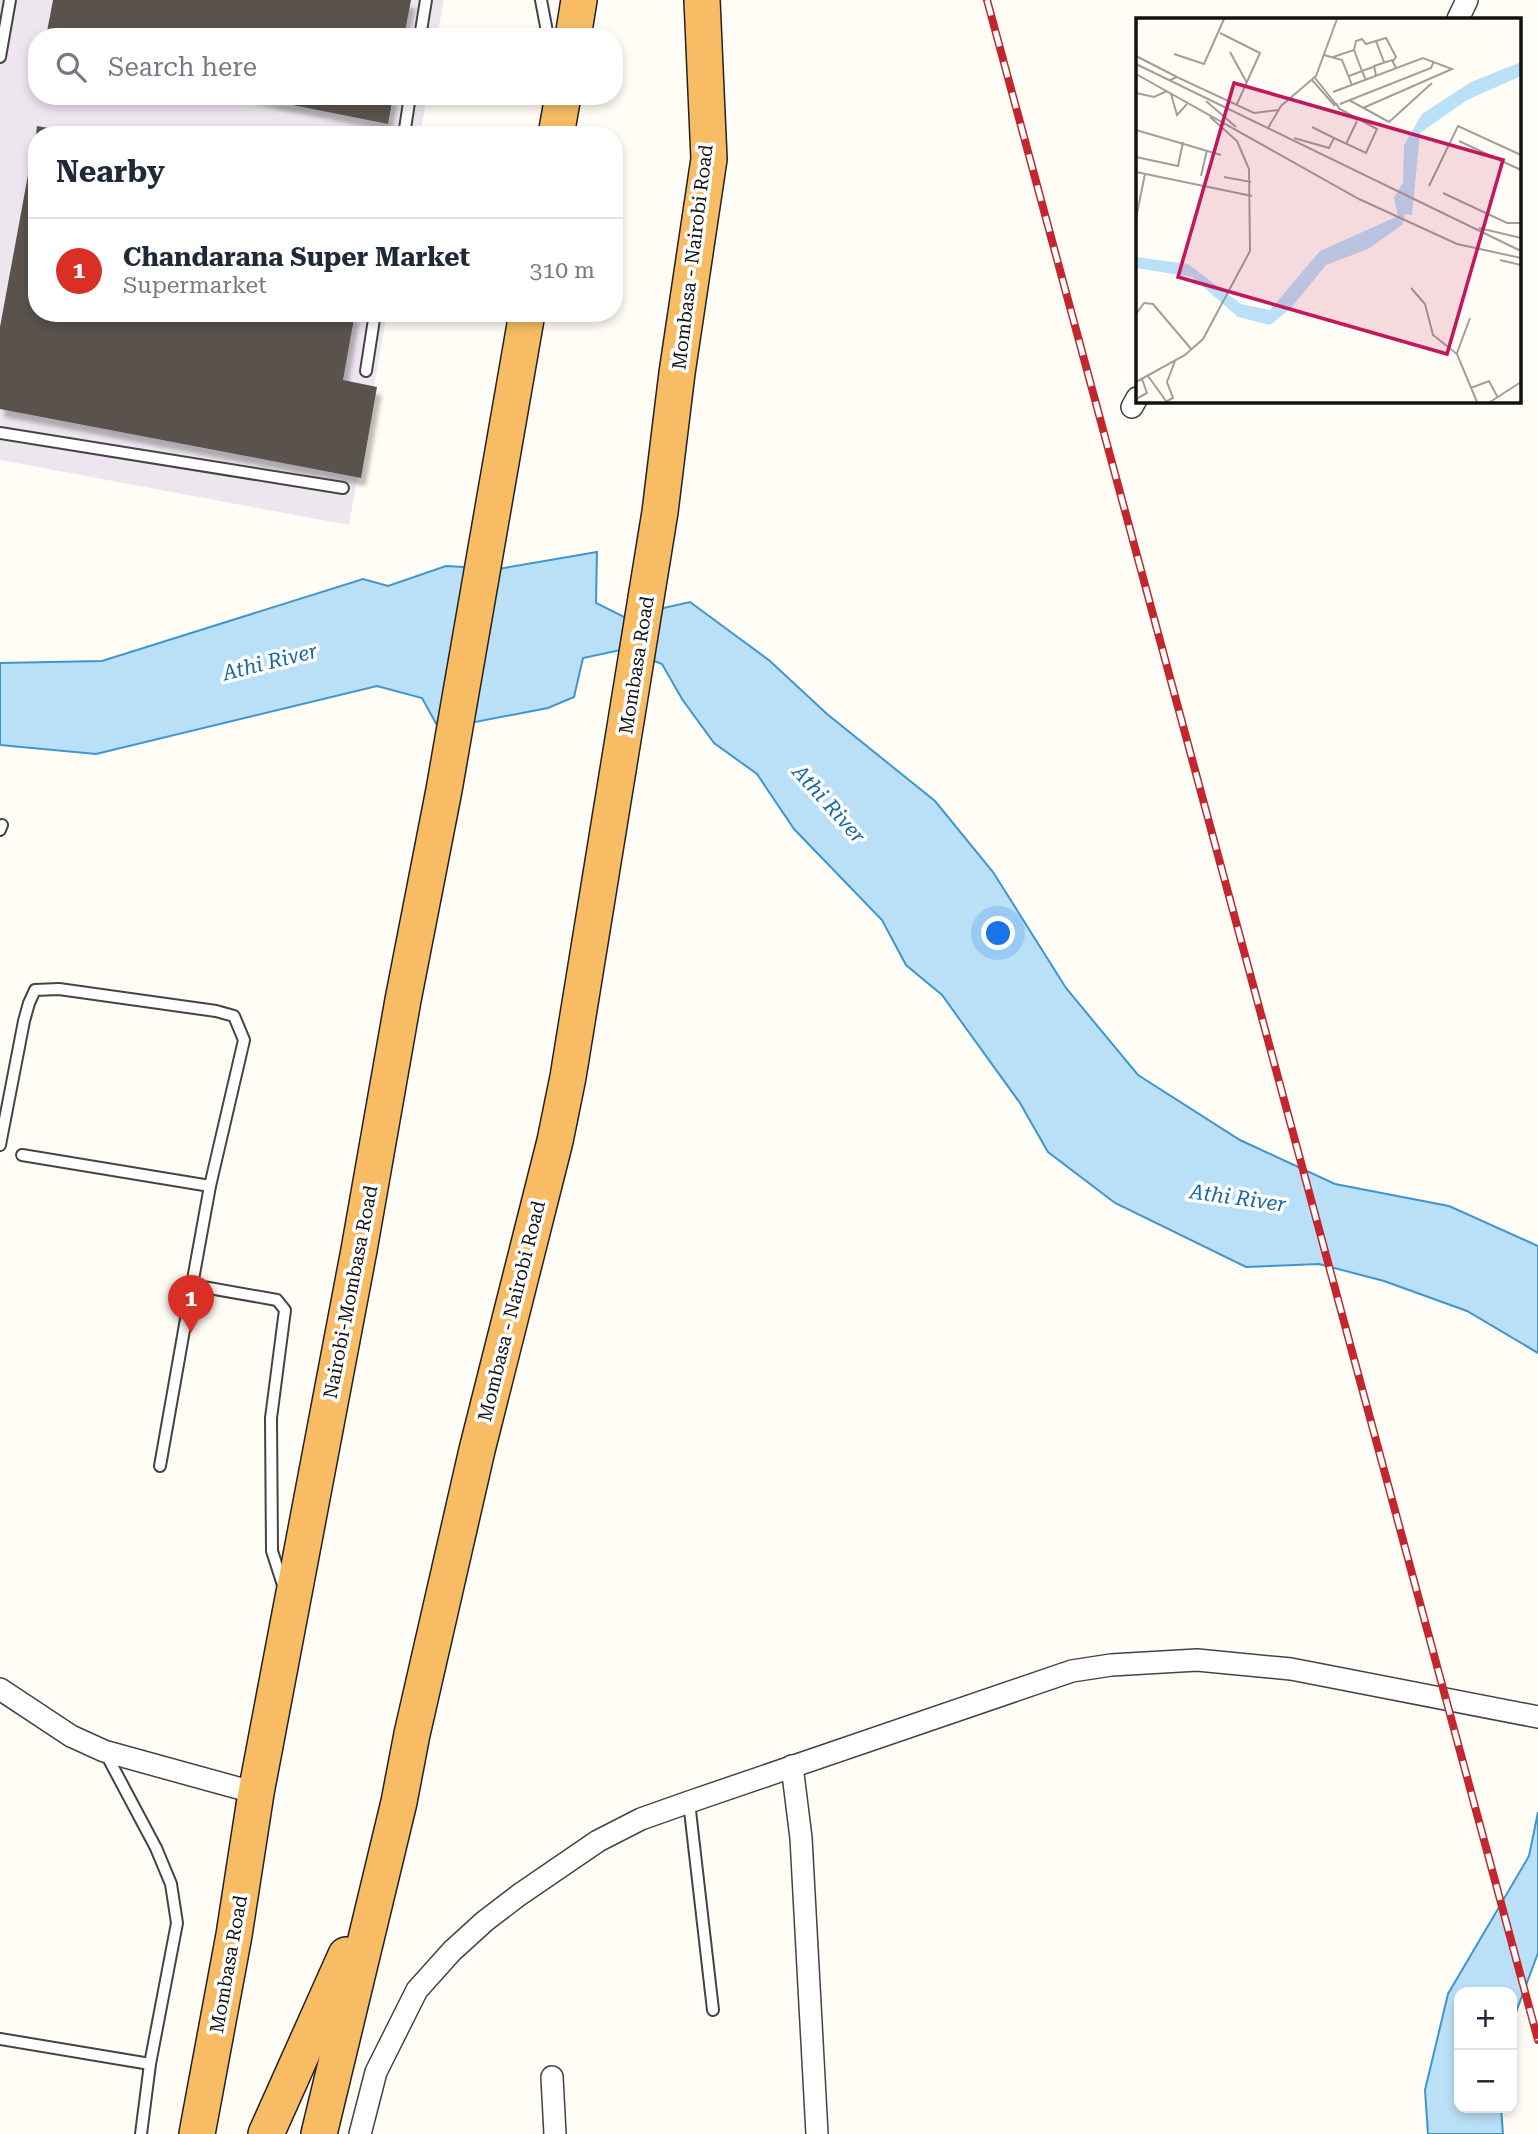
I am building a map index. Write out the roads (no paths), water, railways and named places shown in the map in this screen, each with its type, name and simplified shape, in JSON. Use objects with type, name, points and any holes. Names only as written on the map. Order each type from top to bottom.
[{"type":"highway","points":[[559,28],[562,0]]},
{"type":"highway","points":[[574,28],[579,0]]},
{"type":"highway","name":"Mombasa - Nairobi Road","points":[[660,512],[677,373],[709,159],[702,0]]},
{"type":"highway","points":[[707,111],[724,0]]},
{"type":"highway","points":[[554,105],[554,126]]},
{"type":"highway","points":[[556,126],[561,105]]},
{"type":"highway","name":"Nairobi-Mombasa Road","points":[[256,1793],[359,1250],[400,1012],[444,790],[526,322]]},
{"type":"highway","name":"Mombasa Road","points":[[611,818],[660,512]]},
{"type":"highway","name":"Mombasa - Nairobi Road","points":[[381,1875],[477,1450],[555,1141],[611,818]]},
{"type":"highway","name":"Mombasa Road","points":[[197,2134],[234,1935],[256,1793]]},
{"type":"highway","points":[[266,2134],[381,1875]]},
{"type":"highway","points":[[319,2134],[381,1875]]},
{"type":"street","points":[[1458,18],[1466,0]]},
{"type":"street","points":[[360,2134],[376,2072],[417,1990],[452,1951],[519,1895],[598,1841],[642,1819],[689,1802],[1072,1671],[1111,1665],[1197,1660],[1291,1669],[1538,1717]]},
{"type":"street","points":[[0,1689],[71,1736],[104,1751],[256,1793]]},
{"type":"street","points":[[792,1766],[802,1838],[817,2134]]},
{"type":"street","points":[[552,2077],[555,2134]]},
{"type":"lane","points":[[0,57],[10,0]]},
{"type":"lane","points":[[421,28],[426,0]]},
{"type":"lane","points":[[541,0],[546,28]]},
{"type":"lane","points":[[406,126],[409,105]]},
{"type":"lane","points":[[366,371],[374,322]]},
{"type":"lane","points":[[0,433],[343,488]]},
{"type":"lane","points":[[0,1144],[24,1021],[36,990],[60,989],[216,1011],[234,1016],[244,1040],[210,1186],[160,1466]]},
{"type":"lane","points":[[22,1155],[210,1186]]},
{"type":"lane","points":[[192,1285],[278,1300],[285,1310],[271,1418],[272,1551],[291,1610]]},
{"type":"lane","points":[[104,1751],[156,1848],[171,1884],[177,1923],[150,2064],[141,2134]]},
{"type":"lane","points":[[689,1802],[713,2010]]},
{"type":"lane","points":[[0,2039],[150,2064]]},
{"type":"water","name":"Athi River","points":[[597,552],[596,603],[624,617],[690,602],[770,661],[827,714],[935,801],[993,872],[1066,988],[1138,1075],[1240,1140],[1335,1184],[1449,1206],[1538,1246],[1538,1353],[1467,1311],[1384,1281],[1319,1264],[1246,1267],[1115,1203],[1048,1152],[1020,1103],[942,995],[906,965],[882,920],[794,829],[757,774],[714,743],[682,699],[662,664],[625,649],[583,658],[574,697],[548,708],[439,729],[422,698],[377,686],[96,754],[0,745],[0,663],[102,661],[363,579],[388,586],[446,566],[498,569]]},
{"type":"water","points":[[1538,1812],[1538,1953],[1517,2010],[1517,1987],[1454,1987],[1454,2113],[1501,2113],[1503,2134],[1428,2134],[1425,2090],[1448,1994],[1529,1856]]},
{"type":"railway","points":[[987,0],[1538,2040]]},
{"type":"place","name":"Chandarana Super Market","points":[[191,1333]]}]
